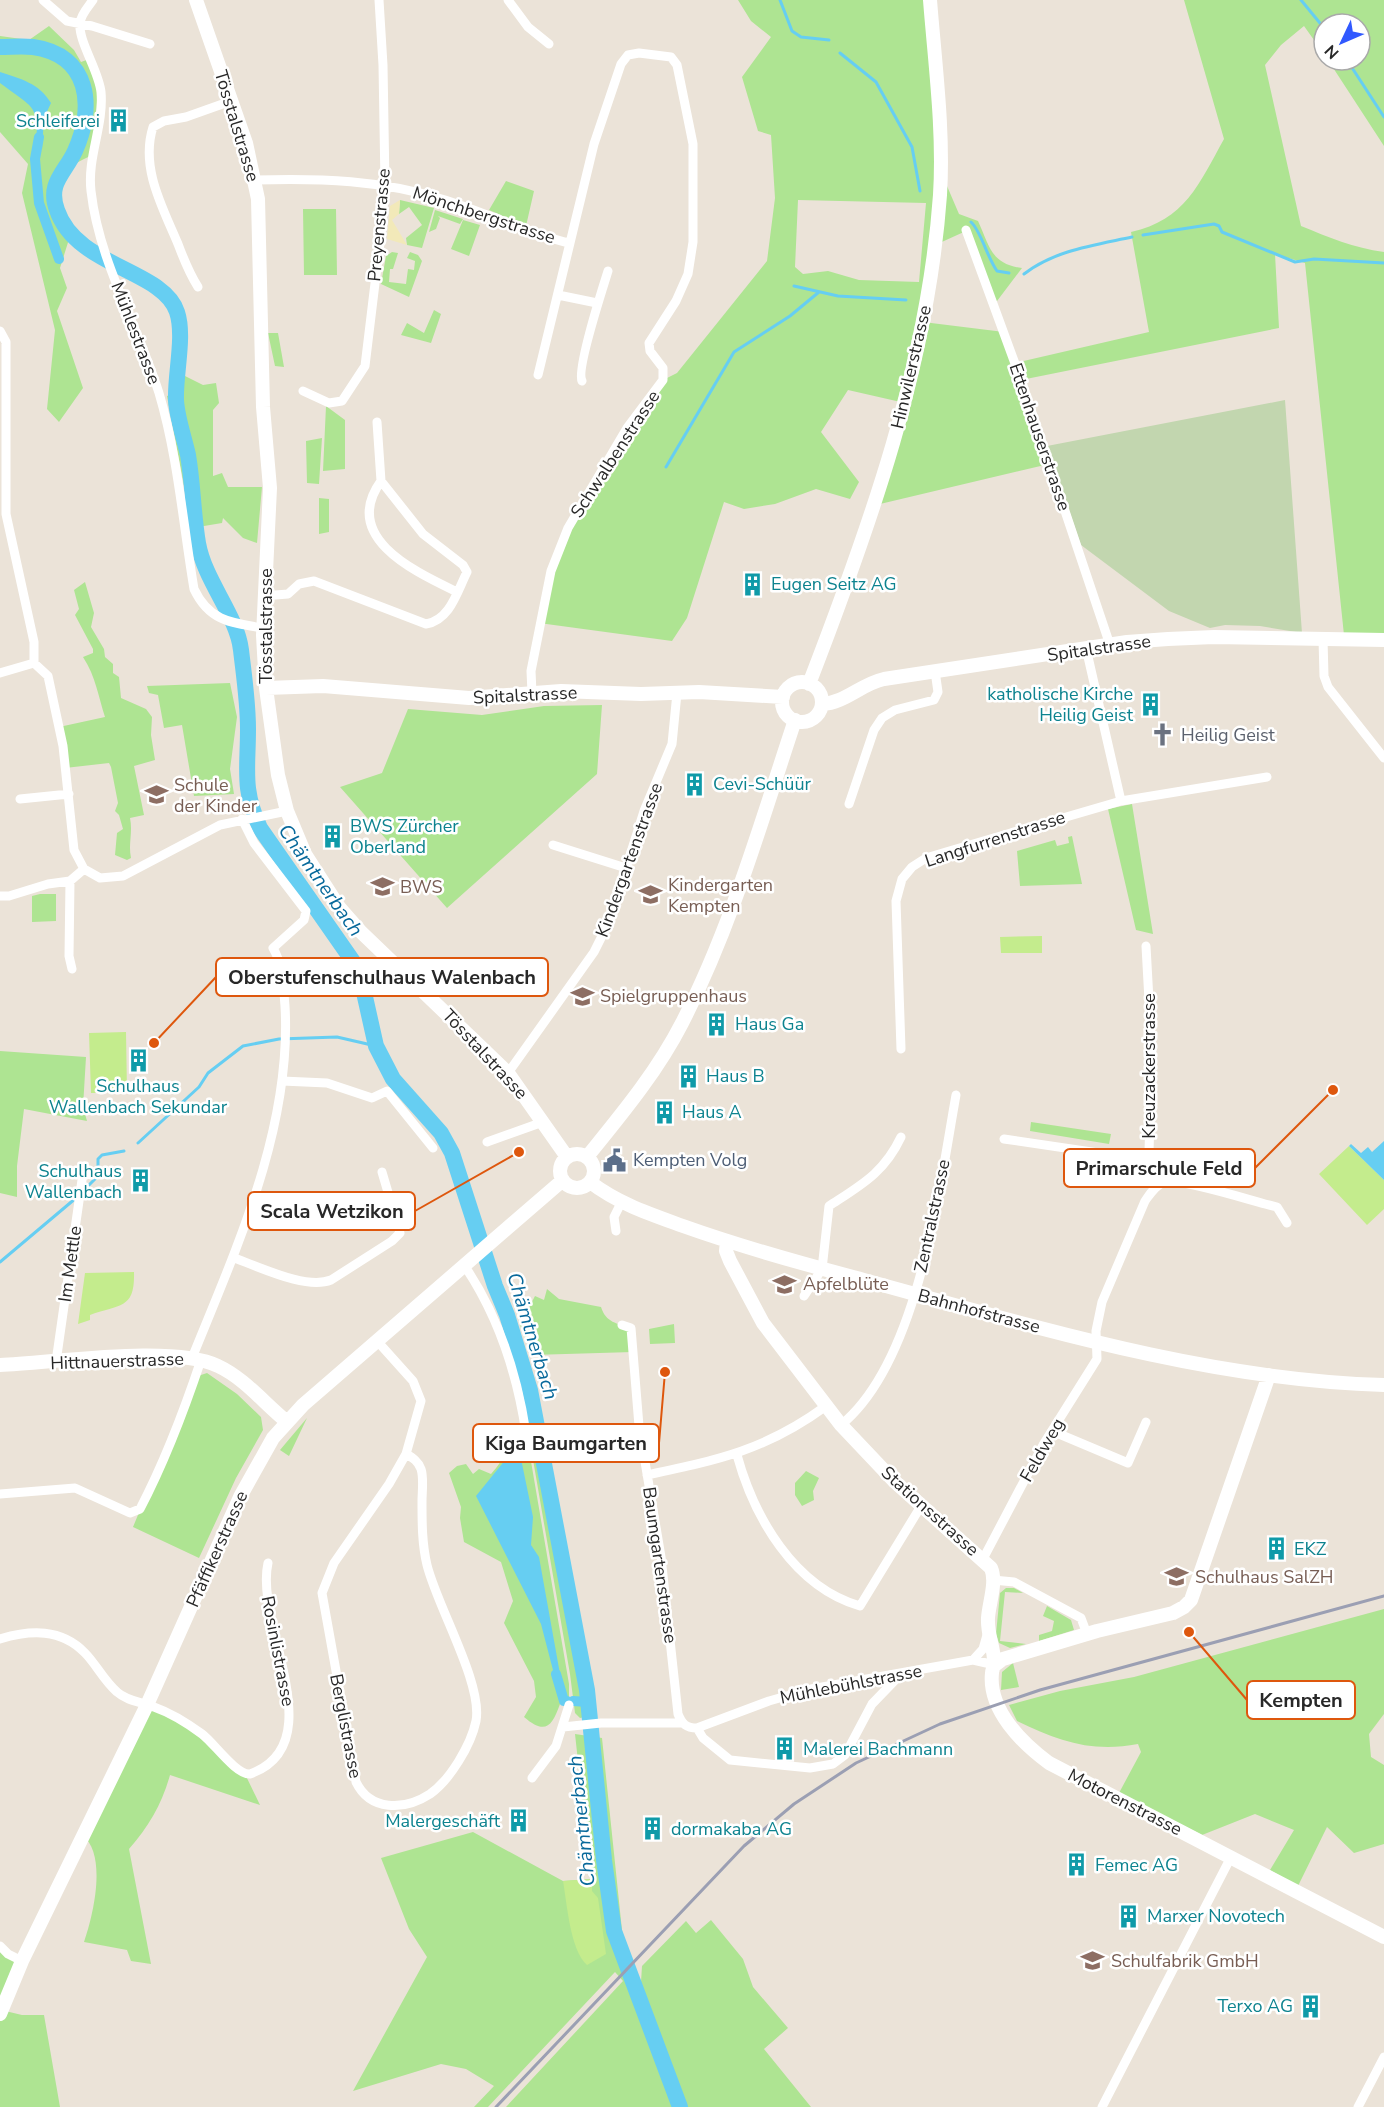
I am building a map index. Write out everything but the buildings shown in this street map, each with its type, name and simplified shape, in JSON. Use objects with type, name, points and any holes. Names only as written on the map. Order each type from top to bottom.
[{"type":"main road","name":"Tösstalstrasse","points":[[196,0],[246,143],[258,199],[263,407],[270,488],[263,628],[266,688],[278,775],[287,811],[311,866],[346,915],[508,1073],[567,1157]]},
{"type":"main road","name":"Hinwilerstrasse","points":[[809,684],[890,454],[919,346],[940,179],[930,0]]},
{"type":"main road","name":"Spitalstrasse","points":[[822,704],[836,702],[873,681],[1110,645],[1192,637],[1384,640]]},
{"type":"main road","points":[[809,684],[819,692],[822,704],[815,717],[805,722],[795,720],[786,714],[783,697],[793,685],[809,684]]},
{"type":"main road","name":"Spitalstrasse","points":[[266,688],[322,686],[469,698],[532,693],[699,692],[783,697]]},
{"type":"main road","points":[[587,1157],[646,1082],[681,1024],[729,911],[795,720]]},
{"type":"main road","points":[[577,1154],[587,1157],[593,1166],[590,1182],[576,1188],[563,1180],[560,1170],[567,1157],[577,1154]]},
{"type":"main road","name":"Pfäffikerstrasse","points":[[0,2014],[22,1961],[147,1705],[259,1459],[286,1421],[563,1180]]},
{"type":"main road","name":"Bahnhofstrasse","points":[[590,1182],[621,1203],[727,1241],[822,1269],[1097,1341],[1269,1375],[1339,1384],[1384,1385]]},
{"type":"main road","name":"Stationsstrasse","points":[[727,1241],[726,1251],[739,1279],[784,1354],[886,1474],[983,1559],[992,1572],[993,1580]]},
{"type":"main road","name":"Hittnauerstrasse","points":[[0,1365],[155,1356],[196,1359],[229,1372],[286,1421]]},
{"type":"main road","points":[[995,1665],[1004,1659],[1087,1634],[1173,1613],[1191,1600],[1269,1375]]},
{"type":"main road","name":"Motorenstrasse","points":[[993,1580],[987,1635],[995,1665],[993,1682],[1000,1708],[1011,1728],[1031,1750],[1049,1763],[1384,1937]]},
{"type":"street","points":[[43,0],[67,21],[92,26],[150,44]]},
{"type":"street","points":[[79,25],[82,14],[93,0]]},
{"type":"street","name":"Preyenstrasse","points":[[303,391],[329,404],[342,401],[365,366],[385,185],[383,65],[379,0]]},
{"type":"street","points":[[508,0],[528,27],[549,44]]},
{"type":"street","name":"Mühlestrasse","points":[[79,25],[100,88],[101,109],[91,163],[91,190],[95,213],[111,268],[158,390],[168,426],[194,589],[201,604],[218,617],[242,625],[263,628]]},
{"type":"street","name":"Schwalbenstrasse","points":[[532,693],[531,671],[550,571],[568,528],[627,428],[663,380],[663,368],[650,351],[648,343],[676,301],[688,274],[693,242],[693,144],[677,65],[671,57],[639,53],[628,55],[621,64],[594,144],[538,375]]},
{"type":"street","points":[[198,287],[186,267],[160,204],[152,177],[150,137],[153,127],[164,121],[186,117],[231,101]]},
{"type":"street","name":"Mönchbergstrasse","points":[[255,180],[320,178],[385,185],[444,199],[535,235],[569,243]]},
{"type":"street","name":"Ettenhauserstrasse","points":[[966,230],[1021,380],[1110,645]]},
{"type":"street","points":[[582,381],[579,377],[583,357],[608,271]]},
{"type":"street","points":[[558,295],[597,303]]},
{"type":"street","points":[[0,332],[6,342],[6,514],[34,642],[34,663],[48,676],[63,746],[74,849],[84,869],[100,878],[123,876],[206,832],[244,819],[287,811]]},
{"type":"street","points":[[377,422],[381,481],[371,499],[371,526],[397,559],[408,568],[457,592]]},
{"type":"street","points":[[263,596],[288,594],[299,584],[314,581],[426,624],[438,622],[467,572],[463,565],[423,534],[381,481]]},
{"type":"street","points":[[1323,639],[1324,676],[1328,687],[1384,758]]},
{"type":"street","points":[[1086,648],[1121,801]]},
{"type":"street","points":[[0,673],[34,663]]},
{"type":"street","points":[[849,804],[877,724],[888,713],[934,700],[938,692],[935,671]]},
{"type":"street","name":"Kindergartenstrasse","points":[[508,1073],[594,952],[609,922],[645,811],[672,744],[677,693]]},
{"type":"street","name":"Langfurrenstrasse","points":[[901,1049],[896,901],[899,886],[907,873],[926,858],[1121,801],[1267,777]]},
{"type":"street","points":[[20,799],[69,794]]},
{"type":"street","points":[[0,1494],[75,1488],[130,1513],[140,1509],[160,1472],[196,1359],[234,1258],[261,1171],[282,1081],[287,1045],[283,970],[273,948],[304,920],[306,911],[254,843],[244,819]]},
{"type":"street","points":[[553,845],[626,868]]},
{"type":"street","points":[[0,896],[9,896],[44,885],[70,881],[84,869]]},
{"type":"street","points":[[70,881],[69,956],[72,969]]},
{"type":"street","name":"Kreuzackerstrasse","points":[[1146,946],[1152,1055],[1149,1140],[1153,1161],[1165,1182]]},
{"type":"street","points":[[282,1081],[327,1083],[372,1098],[387,1091],[433,1148]]},
{"type":"street","name":"Zentralstrasse","points":[[842,1425],[857,1410],[882,1373],[915,1294],[928,1251],[956,1095]]},
{"type":"street","points":[[487,1142],[543,1122]]},
{"type":"street","points":[[804,1296],[822,1269],[829,1206],[873,1177],[891,1158],[901,1137]]},
{"type":"street","points":[[1004,1139],[1153,1161]]},
{"type":"street","name":"Im Mettle","points":[[56,1362],[84,1166]]},
{"type":"street","points":[[234,1258],[307,1283],[331,1280],[392,1241],[400,1233],[382,1172]]},
{"type":"street","points":[[1097,1341],[1096,1331],[1102,1302],[1112,1274],[1145,1201],[1155,1188],[1165,1182],[1277,1207],[1287,1223]]},
{"type":"street","points":[[616,1231],[614,1217],[621,1203]]},
{"type":"street","points":[[468,1261],[514,1370],[526,1433]]},
{"type":"street","name":"Baumgartenstrasse","points":[[622,1325],[631,1328],[639,1426],[661,1557],[678,1714],[681,1723]]},
{"type":"street","name":"Feldweg","points":[[983,1559],[1052,1431],[1097,1359],[1097,1341]]},
{"type":"street","name":"Berglistrasse","points":[[378,1342],[413,1381],[421,1401],[405,1454],[389,1484],[334,1563],[322,1593],[356,1782],[361,1793],[375,1803],[393,1807],[413,1802],[430,1793],[448,1774],[470,1740],[476,1720],[473,1690],[428,1568],[422,1541],[422,1471],[415,1459],[405,1454]]},
{"type":"street","points":[[647,1474],[737,1455],[786,1433],[826,1406]]},
{"type":"street","points":[[1052,1431],[1128,1463],[1146,1422]]},
{"type":"street","points":[[737,1455],[755,1507],[780,1547],[823,1588],[842,1601],[860,1606],[921,1506]]},
{"type":"street","name":"Rosinlistrasse","points":[[147,1705],[168,1713],[203,1735],[242,1773],[257,1771],[275,1756],[288,1735],[290,1711],[265,1586],[268,1563]]},
{"type":"street","points":[[993,1580],[1014,1582],[1081,1618],[1087,1634]]},
{"type":"street","points":[[0,1639],[35,1631],[58,1636],[84,1651],[116,1691],[126,1698],[147,1705]]},
{"type":"street","points":[[973,1660],[983,1649],[987,1635]]},
{"type":"street","name":"Mühlebühlstrasse","points":[[697,1728],[793,1694],[973,1660],[995,1665]]},
{"type":"street","points":[[563,1727],[681,1723],[688,1728],[697,1728],[703,1738],[730,1760],[810,1768],[833,1764],[845,1755],[872,1704],[902,1673]]},
{"type":"street","points":[[532,1778],[556,1746],[569,1705]]},
{"type":"street","points":[[1102,2107],[1231,1857]]},
{"type":"street","points":[[0,1946],[8,1954],[22,1961]]},
{"type":"street","points":[[1358,2107],[1384,2057]]},
{"type":"green space","points":[[738,0],[930,0],[941,172],[959,214],[978,221],[989,246],[998,258],[1004,263],[1022,268],[994,305],[966,231],[933,246],[923,322],[1004,332],[1015,363],[1149,332],[1131,232],[1165,219],[1178,209],[1198,185],[1224,139],[1184,0],[1384,0],[1384,146],[1336,72],[1372,72],[1372,12],[1312,12],[1312,37],[1304,26],[1281,45],[1265,65],[1301,226],[1352,245],[1384,252],[1384,635],[1344,635],[1305,263],[1275,254],[1279,328],[1021,380],[1049,464],[880,504],[905,403],[848,390],[821,432],[859,482],[850,499],[816,489],[775,504],[744,509],[724,502],[687,618],[672,641],[539,623],[568,528],[663,380],[677,373],[767,261],[775,198],[771,135],[758,131],[742,77],[771,37],[751,21]],"holes":[[[798,200],[926,203],[919,282],[859,280],[828,271],[803,274],[795,267]]]},
{"type":"green space","points":[[49,26],[74,50],[81,62],[92,58],[99,82],[92,155],[65,171],[54,187],[57,207],[70,236],[60,268],[67,288],[57,311],[83,388],[59,422],[47,409],[55,330],[22,193],[28,164],[0,132],[0,36],[29,40]]},
{"type":"green space","points":[[506,181],[534,191],[526,226],[489,210]]},
{"type":"green space","points":[[400,200],[434,208],[422,248],[407,245],[406,238],[422,225],[409,207],[399,214]]},
{"type":"green space","points":[[303,209],[336,209],[337,275],[304,275]]},
{"type":"green space","points":[[435,210],[463,219],[460,224],[438,216],[440,218],[436,229],[429,232]]},
{"type":"green space","points":[[463,220],[480,225],[469,256],[451,249]]},
{"type":"green space","points":[[392,252],[398,253],[393,269],[390,269],[389,282],[406,284],[408,269],[414,270],[415,261],[407,258],[410,252],[418,255],[422,261],[409,297],[381,284],[386,256]]},
{"type":"green space","points":[[434,310],[441,314],[431,343],[401,335],[407,323],[424,333]]},
{"type":"green space","points":[[268,333],[278,333],[284,367],[275,366]]},
{"type":"green space","points":[[181,374],[203,385],[216,383],[219,403],[213,410],[213,476],[222,473],[228,487],[262,487],[257,543],[243,538],[223,518],[222,523],[192,528],[167,396],[179,392]]},
{"type":"green space","points":[[1285,400],[1302,633],[1260,626],[1225,625],[1210,628],[1169,611],[1081,545],[1047,446]]},
{"type":"green space","points":[[326,406],[345,420],[345,469],[323,471]]},
{"type":"green space","points":[[322,438],[319,484],[307,483],[306,441]]},
{"type":"green space","points":[[319,498],[329,499],[329,532],[319,534]]},
{"type":"green space","points":[[85,582],[94,613],[91,627],[104,649],[105,657],[113,664],[113,673],[119,677],[121,698],[146,709],[152,717],[151,735],[155,760],[134,766],[144,815],[130,818],[131,858],[127,860],[115,855],[117,833],[123,829],[119,815],[115,811],[118,803],[109,763],[65,768],[59,727],[105,717],[94,679],[83,657],[93,653],[93,649],[75,615],[79,609],[74,590]]},
{"type":"green space","points":[[230,683],[237,717],[230,769],[234,794],[194,796],[182,725],[164,728],[158,695],[149,693],[147,686]]},
{"type":"green space","points":[[602,705],[597,774],[447,908],[340,787],[382,773],[408,709],[482,715],[544,706]]},
{"type":"green space","points":[[1132,804],[1153,934],[1136,930],[1108,809]]},
{"type":"green space","points":[[1072,836],[1082,884],[1020,886],[1017,851],[1055,840],[1057,846],[1069,843],[1068,837]]},
{"type":"green space","points":[[56,894],[56,921],[32,922],[32,896]]},
{"type":"green space","points":[[1042,936],[1042,953],[1001,953],[1000,937]]},
{"type":"green space","points":[[126,1032],[127,1093],[91,1093],[89,1033]]},
{"type":"green space","points":[[0,1051],[86,1057],[83,1107],[87,1121],[24,1109],[17,1166],[17,1197],[0,1193]]},
{"type":"green space","points":[[1031,1122],[1111,1134],[1109,1144],[1030,1131]]},
{"type":"green space","points":[[1349,1146],[1384,1180],[1384,1209],[1367,1225],[1319,1174]]},
{"type":"green space","points":[[134,1272],[134,1284],[129,1299],[118,1306],[90,1315],[90,1320],[78,1324],[85,1273]]},
{"type":"green space","points":[[547,1289],[559,1299],[601,1307],[609,1319],[631,1328],[633,1352],[532,1355],[520,1325],[535,1296],[544,1300]]},
{"type":"green space","points":[[674,1324],[675,1343],[650,1344],[649,1329]]},
{"type":"green space","points":[[207,1373],[237,1394],[261,1417],[263,1430],[236,1478],[199,1558],[133,1527],[195,1377]]},
{"type":"green space","points":[[307,1418],[289,1456],[280,1450]]},
{"type":"green space","points":[[523,1433],[527,1438],[569,1684],[569,1705],[560,1704],[551,1723],[543,1727],[531,1723],[524,1717],[536,1697],[534,1681],[504,1623],[513,1601],[501,1562],[464,1542],[460,1518],[461,1507],[449,1473],[457,1466],[466,1464],[473,1474],[479,1469],[491,1474]]},
{"type":"green space","points":[[538,1436],[587,1690],[590,1716],[580,1718],[575,1713],[531,1448]]},
{"type":"green space","points":[[806,1471],[819,1478],[813,1491],[814,1500],[802,1506],[795,1495],[795,1483]]},
{"type":"green space","points":[[1006,1588],[1014,1588],[1023,1593],[1005,1592],[1000,1641],[1026,1644],[1010,1648],[999,1643],[996,1634],[1000,1593]]},
{"type":"green space","points":[[1047,1606],[1071,1620],[1074,1630],[1039,1641],[1039,1635],[1052,1631],[1054,1621],[1043,1616]]},
{"type":"green space","points":[[1384,1609],[1384,1714],[1369,1734],[1371,1757],[1384,1765],[1384,1844],[1354,1853],[1327,1827],[1298,1886],[1270,1870],[1294,1830],[1255,1814],[1202,1835],[1119,1793],[1141,1752],[1138,1744],[1105,1747],[1061,1739],[1017,1721],[1009,1705],[1060,1691],[1134,1677]]},
{"type":"green space","points":[[1013,1663],[1019,1687],[1001,1690],[1002,1672]]},
{"type":"green space","points":[[147,1705],[179,1719],[245,1774],[260,1805],[170,1775],[154,1814],[129,1849],[151,1964],[131,1961],[127,1950],[84,1942],[94,1902],[96,1870],[95,1856],[90,1844],[82,1835]]},
{"type":"green space","points":[[575,1734],[602,1738],[625,1959],[631,1974],[641,1982],[642,1966],[686,1921],[696,1933],[711,1920],[743,1959],[753,1987],[788,2028],[764,2049],[811,2107],[506,2107],[623,1981],[615,1972],[488,2107],[474,2107],[494,2086],[466,2069],[441,2064],[353,2091],[427,1957],[409,1929],[381,1858],[473,1832],[563,1881],[591,1879]]},
{"type":"green space","points":[[592,1879],[592,1891],[598,1898],[606,1954],[587,1965],[581,1958],[573,1938],[563,1881]]},
{"type":"green space","points":[[0,1950],[22,1961],[1,2010],[22,2015],[44,2015],[60,2107],[0,2107]]},
{"type":"sand","points":[[400,200],[399,214],[392,220],[407,245],[387,239],[390,206]]},
{"type":"water","points":[[0,72],[35,86],[51,103],[44,118],[42,149],[36,148],[36,123],[32,108],[0,83]]},
{"type":"water","points":[[1384,1141],[1384,1180],[1349,1146],[1351,1144],[1361,1153],[1368,1147],[1372,1152]]},
{"type":"water","points":[[518,1444],[533,1517],[531,1545],[539,1557],[560,1674],[554,1674],[541,1624],[476,1496]]},
{"type":"waterway","points":[[780,0],[792,31],[801,37],[829,40]]},
{"type":"waterway","points":[[1301,0],[1312,13]]},
{"type":"waterway","name":"Chämtnerbach","points":[[0,47],[33,47],[52,52],[66,60],[77,72],[86,101],[85,117],[75,151],[56,185],[54,201],[57,210],[67,229],[82,244],[155,286],[169,298],[177,312],[180,332],[177,407],[188,455],[196,532],[207,571],[234,624],[241,650],[248,729],[247,779],[254,814],[260,828],[359,970],[376,1046],[393,1079],[441,1133],[452,1153],[495,1286],[507,1315],[530,1390],[587,1690],[604,1860],[614,1931],[680,2107]]},
{"type":"waterway","points":[[840,53],[876,82],[912,147],[920,191]]},
{"type":"waterway","points":[[1355,72],[1384,117]]},
{"type":"waterway","points":[[39,137],[35,159],[39,203],[59,259]]},
{"type":"waterway","points":[[971,222],[978,231],[997,271],[1009,273]]},
{"type":"waterway","points":[[1143,235],[1214,224],[1219,226],[1222,232],[1295,262],[1314,259],[1384,263]]},
{"type":"waterway","points":[[1024,274],[1062,254],[1132,237]]},
{"type":"waterway","points":[[794,286],[838,296],[906,300]]},
{"type":"waterway","points":[[666,467],[734,352],[790,316],[819,292]]},
{"type":"waterway","points":[[138,1143],[199,1087],[208,1073],[243,1046],[279,1039],[337,1037],[376,1046]]},
{"type":"waterway","points":[[83,1191],[98,1176],[98,1159],[102,1155],[124,1151]]},
{"type":"waterway","points":[[0,1262],[76,1198]]},
{"type":"waterway","points":[[556,1674],[564,1701],[567,1701]]},
{"type":"waterway","points":[[573,1701],[588,1702]]},
{"type":"railway","points":[[496,2107],[744,1846],[794,1804],[856,1763],[940,1724],[1040,1690],[1384,1596]]},
{"type":"place","name":"Schleiferei","points":[[118,121]]},
{"type":"place","name":"Eugen Seitz AG","points":[[753,584]]},
{"type":"place","name":"katholische Kirche Heilig Geist","points":[[1151,704]]},
{"type":"place","name":"Heilig Geist","points":[[1163,735]]},
{"type":"place","name":"Cevi-Schüür","points":[[695,784]]},
{"type":"place","name":"Schule der Kinder","points":[[156,795]]},
{"type":"place","name":"BWS Zürcher Oberland","points":[[332,836]]},
{"type":"place","name":"BWS","points":[[382,887]]},
{"type":"place","name":"Kindergarten Kempten","points":[[650,895]]},
{"type":"place","name":"Spielgruppenhaus","points":[[582,996]]},
{"type":"place","name":"Haus Ga","points":[[717,1024]]},
{"type":"place","name":"Oberstufenschulhaus Walenbach","points":[[154,1043]]},
{"type":"place","name":"Schulhaus Wallenbach Sekundar","points":[[138,1060]]},
{"type":"place","name":"Haus B","points":[[688,1076]]},
{"type":"place","name":"Primarschule Feld","points":[[1333,1090]]},
{"type":"place","name":"Haus A","points":[[664,1112]]},
{"type":"place","name":"Scala Wetzikon","points":[[519,1152]]},
{"type":"place","name":"Kempten Volg","points":[[615,1160]]},
{"type":"place","name":"Schulhaus Wallenbach","points":[[140,1181]]},
{"type":"place","name":"Apfelblüte","points":[[785,1284]]},
{"type":"place","name":"Kiga Baumgarten","points":[[665,1372]]},
{"type":"place","name":"EKZ","points":[[1276,1549]]},
{"type":"place","name":"Schulhaus SalZH","points":[[1177,1577]]},
{"type":"place","name":"Kempten","points":[[1189,1632]]},
{"type":"place","name":"Malerei Bachmann","points":[[785,1749]]},
{"type":"place","name":"Malergeschäft","points":[[518,1821]]},
{"type":"place","name":"dormakaba AG","points":[[653,1829]]},
{"type":"place","name":"Femec AG","points":[[1077,1865]]},
{"type":"place","name":"Marxer Novotech","points":[[1129,1916]]},
{"type":"place","name":"Schulfabrik GmbH","points":[[1093,1961]]},
{"type":"place","name":"Terxo AG","points":[[1311,2006]]}]
